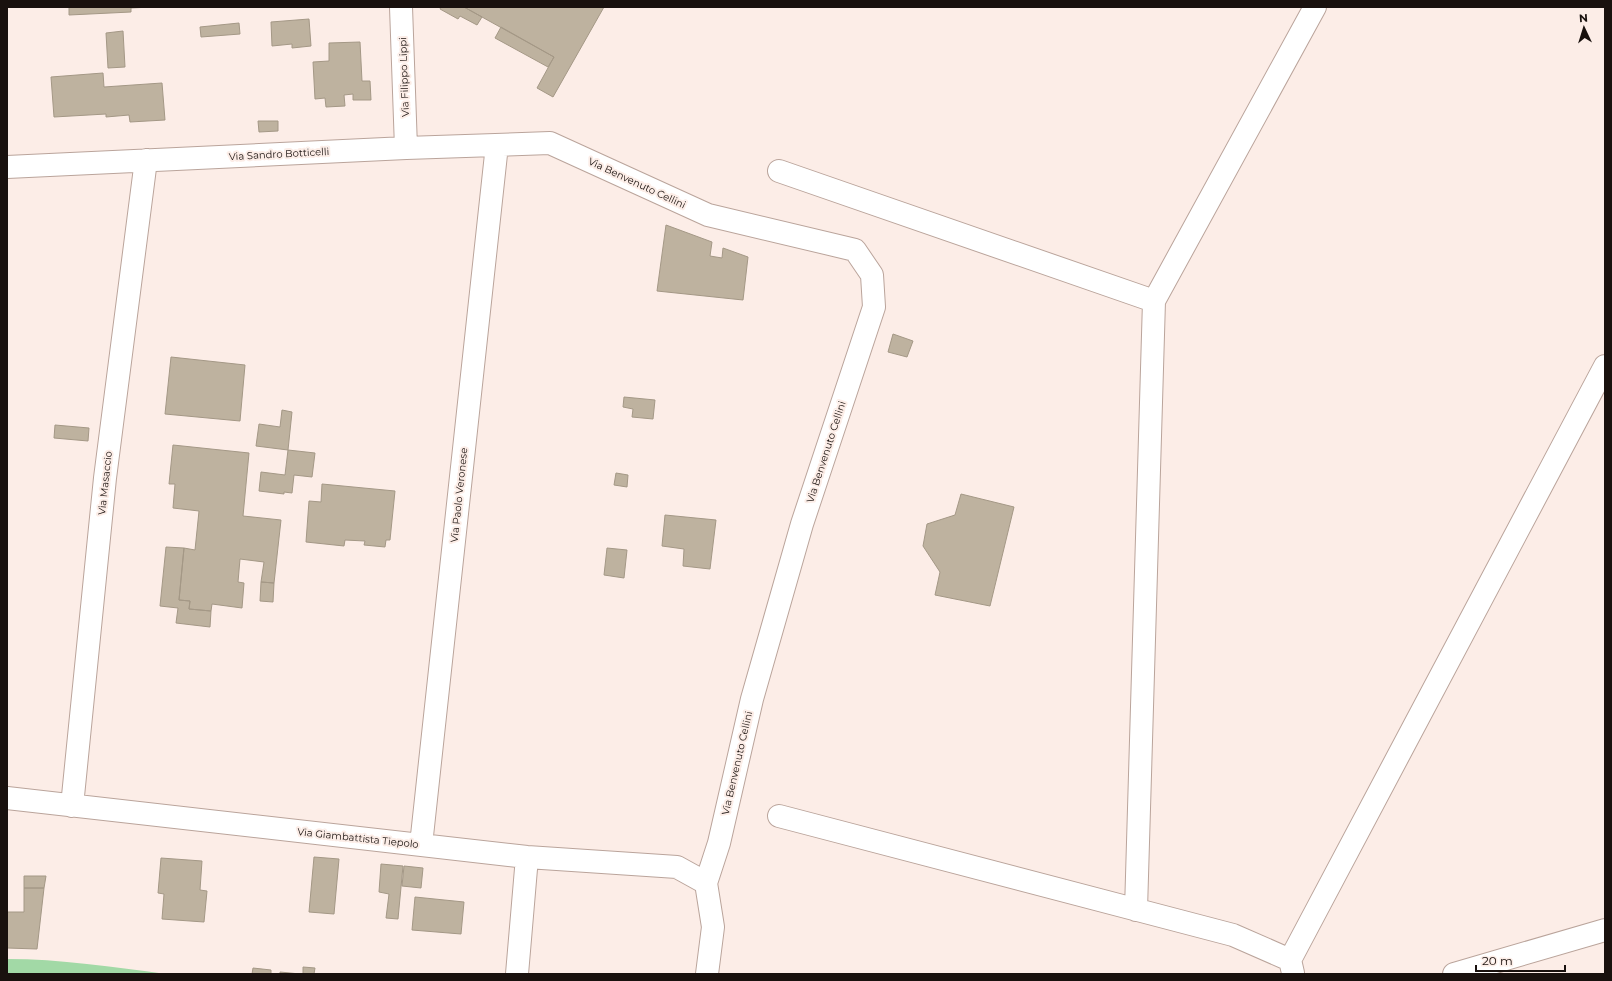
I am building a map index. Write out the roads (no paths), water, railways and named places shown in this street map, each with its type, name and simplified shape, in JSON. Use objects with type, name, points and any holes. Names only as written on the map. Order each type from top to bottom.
[{"type":"street","name":"Via Filippo Lippi","points":[[401,7],[406,148]]},
{"type":"street","points":[[1136,910],[1154,301],[1315,7]]},
{"type":"street","name":"Via Sandro Botticelli","points":[[7,167],[406,148],[550,143]]},
{"type":"street","name":"Via Benvenuto Cellini","points":[[550,143],[708,215],[855,250],[872,275],[874,307],[802,524],[752,699],[719,843],[706,883],[713,927],[707,974]]},
{"type":"street","name":"Via Paolo Veronese","points":[[421,845],[497,145]]},
{"type":"street","name":"Via Masaccio","points":[[72,806],[105,478],[146,160]]},
{"type":"street","points":[[779,171],[1154,301]]},
{"type":"street","points":[[779,816],[1233,935],[1292,967],[1605,366]]},
{"type":"street","name":"Via Giambattista Tiepolo","points":[[7,798],[527,857],[677,867],[706,883]]},
{"type":"street","points":[[517,974],[527,857]]},
{"type":"street","points":[[1454,974],[1605,930]]}]
